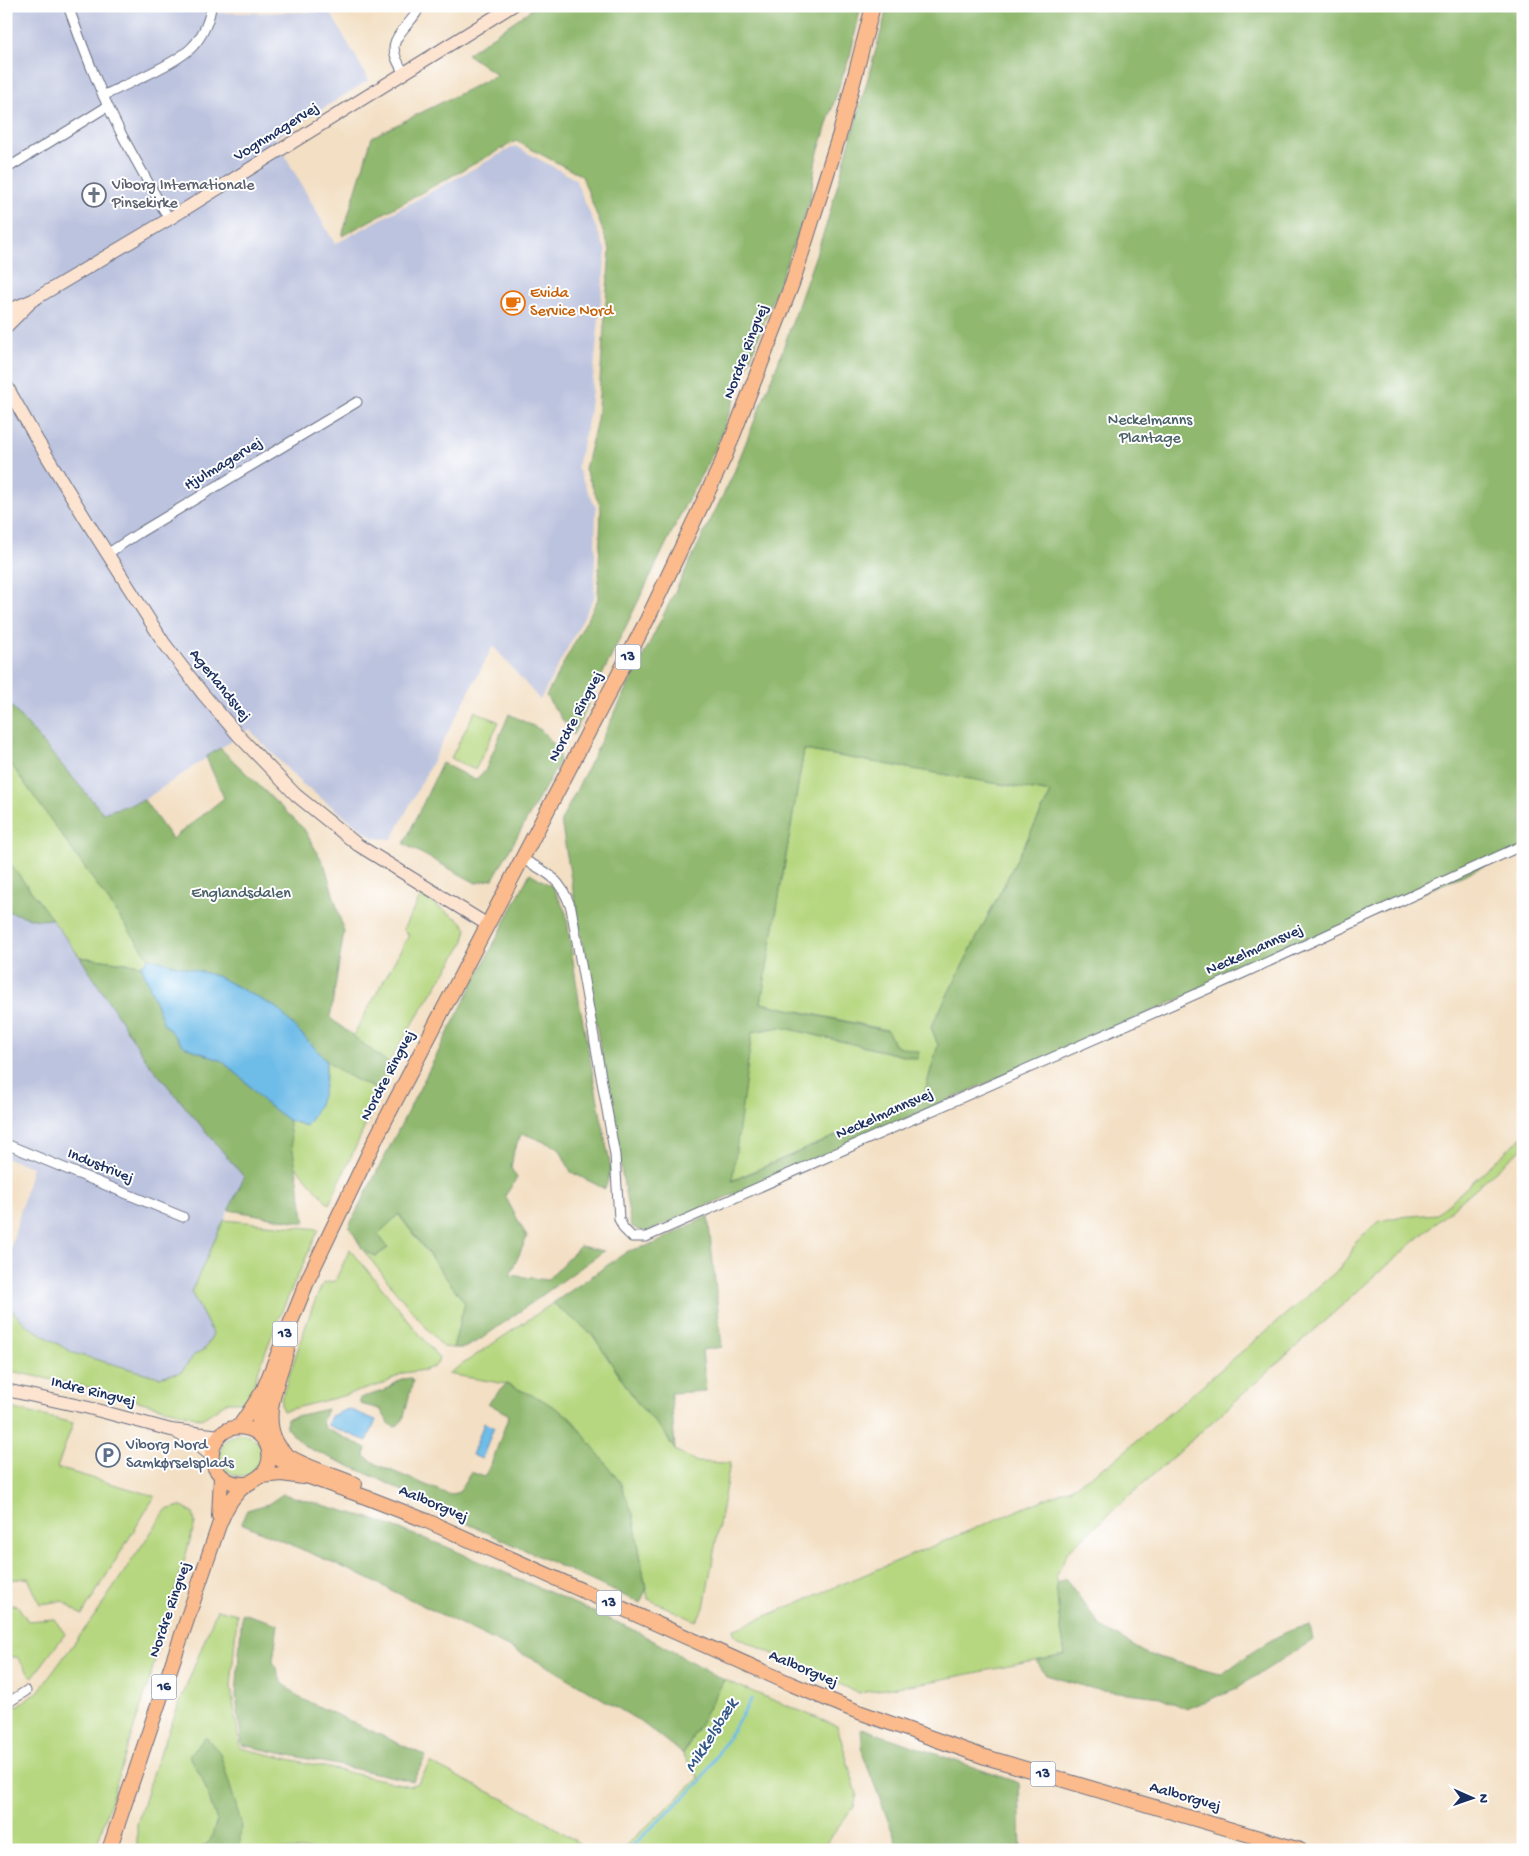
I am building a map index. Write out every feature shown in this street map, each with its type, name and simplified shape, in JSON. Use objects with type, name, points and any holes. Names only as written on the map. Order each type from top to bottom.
[{"type":"main road","name":"Nordre Ringvej","points":[[239,1427],[262,1391],[309,1277],[377,1136],[647,620],[684,545],[724,456],[794,275],[840,133],[872,6]]},
{"type":"main road","name":"13","points":[[309,1277],[271,1405],[272,1430],[278,1444],[288,1455],[359,1486],[427,1521]]},
{"type":"main road","name":"Nordre Ringvej","points":[[259,1434],[262,1391]]},
{"type":"main road","points":[[245,1484],[232,1483],[221,1477],[214,1467],[212,1456],[215,1442],[225,1431],[239,1427],[253,1430],[259,1434],[268,1446],[269,1453],[269,1461],[261,1476]]},
{"type":"main road","name":"Aalborgvej","points":[[269,1453],[309,1477],[427,1521],[774,1677],[882,1721],[991,1758],[1300,1850]]},
{"type":"main road","name":"Aalborgvej","points":[[261,1476],[282,1474],[309,1477]]},
{"type":"main road","name":"13","points":[[245,1484],[251,1483],[261,1476]]},
{"type":"main road","name":"Nordre Ringvej","points":[[219,1524],[221,1477]]},
{"type":"main road","name":"Nordre Ringvej","points":[[109,1850],[219,1524],[231,1500],[245,1484]]},
{"type":"street","points":[[68,6],[103,96],[122,135],[169,219]]},
{"type":"street","points":[[103,96],[182,56],[195,45],[205,26],[211,6]]},
{"type":"street","points":[[404,73],[395,58],[394,46],[398,35],[418,12],[419,6]]},
{"type":"street","name":"Vognmagervej","points":[[6,310],[33,300],[169,219],[512,6]]},
{"type":"street","points":[[6,169],[108,106]]},
{"type":"street","name":"Vognmagervej","points":[[6,327],[33,300]]},
{"type":"street","name":"Agerlandsvej","points":[[7,388],[107,554],[164,643],[238,736],[296,795],[358,845],[488,925]]},
{"type":"street","name":"Hjulmagervej","points":[[107,554],[357,402]]},
{"type":"street","name":"Neckelmannsvej","points":[[522,859],[545,870],[556,880],[565,893],[571,908],[614,1155],[619,1219],[624,1229],[632,1237],[646,1237],[1237,976],[1523,845]]},
{"type":"street","name":"Industrivej","points":[[6,1144],[183,1217]]},
{"type":"street","name":"Indre Ringvej","points":[[6,1390],[89,1408],[171,1430],[220,1436]]},
{"type":"street","name":"Indre Ringvej","points":[[171,1430],[197,1444],[212,1456]]},
{"type":"street","points":[[6,1704],[26,1691]]},
{"type":"shaded area","points":[[6,6],[218,6],[218,13],[330,12],[369,80],[275,138],[335,244],[515,146],[575,179],[606,251],[589,417],[577,467],[596,508],[594,598],[540,700],[493,646],[392,839],[373,838],[300,782],[249,729],[144,800],[103,813],[6,700]]},
{"type":"shaded area","points":[[6,858],[80,957],[147,1061],[244,1177],[191,1292],[213,1334],[205,1349],[195,1354],[181,1372],[159,1377],[73,1353],[28,1326],[6,1305],[6,1266],[32,1167],[6,1158]]},
{"type":"green space","points":[[536,6],[861,6],[850,56],[816,159],[810,201],[716,448],[686,503],[573,735],[546,696],[598,599],[601,508],[585,469],[597,420],[610,250],[582,176],[516,141],[342,236],[372,137],[497,75],[467,54]]},
{"type":"green space","name":"Neckelmanns Plantage","points":[[887,6],[1523,6],[1523,849],[644,1233],[631,1226],[561,821],[732,477],[779,360],[826,226]],"holes":[[[804,750],[1051,793],[931,1027],[938,1045],[923,1098],[732,1181],[752,1032],[781,1027],[917,1059],[919,1052],[894,1045],[888,1031],[761,1003]]]},
{"type":"green space","name":"Englandsdalen","points":[[6,700],[103,813],[144,800],[172,839],[224,798],[206,757],[220,748],[304,829],[325,866],[344,932],[330,1018],[392,1066],[381,1092],[343,1073],[326,1060],[277,1008],[217,976],[149,958],[6,757]]},
{"type":"green space","points":[[475,711],[499,722],[475,770],[451,758]]},
{"type":"green space","points":[[509,714],[541,730],[559,750],[559,763],[493,879],[476,883],[404,844],[442,763],[475,780],[485,771]]},
{"type":"green space","points":[[804,750],[1051,793],[931,1027],[938,1045],[923,1098],[731,1181],[752,1032],[781,1027],[916,1059],[919,1052],[894,1045],[887,1030],[761,1003]]},
{"type":"green space","points":[[6,757],[149,958],[141,965],[80,957],[6,858]]},
{"type":"green space","points":[[6,858],[52,919],[38,920],[6,911]]},
{"type":"green space","points":[[530,873],[553,887],[566,913],[579,1001],[611,1170],[605,1189],[571,1172],[559,1148],[522,1133],[514,1150],[511,1168],[517,1178],[505,1196],[527,1237],[510,1275],[547,1280],[580,1246],[604,1251],[481,1339],[464,1348],[453,1348],[465,1303],[399,1214],[378,1234],[388,1248],[376,1256],[363,1250],[349,1226]]},
{"type":"green space","points":[[421,896],[461,921],[467,929],[463,944],[388,1063],[353,1036],[409,935],[403,929]]},
{"type":"green space","points":[[80,957],[141,965],[164,1024],[184,1046],[222,1061],[243,1079],[264,1102],[288,1120],[305,1223],[229,1210],[244,1177],[147,1061]]},
{"type":"green space","points":[[326,1060],[343,1073],[381,1092],[329,1204],[294,1164],[288,1120],[306,1126],[326,1078]]},
{"type":"green space","points":[[1523,1136],[1523,1147],[1368,1282],[1068,1551],[1056,1577],[1059,1617],[1065,1655],[928,1682],[859,1693],[736,1637],[733,1630],[1071,1488],[1112,1462],[1338,1270],[1349,1257],[1356,1241],[1380,1221],[1398,1217],[1437,1214]]},
{"type":"green space","points":[[398,1214],[465,1303],[453,1348],[443,1347],[363,1250],[376,1256],[388,1248],[378,1234]]},
{"type":"green space","points":[[708,1216],[722,1347],[702,1350],[706,1391],[671,1393],[675,1450],[664,1432],[638,1404],[592,1334],[553,1303],[628,1251],[654,1244]]},
{"type":"green space","points":[[224,1220],[319,1229],[279,1317],[247,1400],[227,1402],[202,1419],[92,1388],[6,1370],[6,1305],[28,1326],[73,1353],[159,1377],[181,1372],[195,1354],[205,1349],[213,1334],[191,1292]]},
{"type":"green space","points":[[350,1249],[439,1358],[438,1362],[434,1367],[403,1373],[383,1384],[283,1411],[281,1406],[282,1396],[312,1308],[323,1283],[335,1281]]},
{"type":"green space","points":[[553,1303],[592,1334],[638,1404],[664,1432],[675,1450],[697,1462],[730,1463],[704,1608],[696,1621],[648,1599],[633,1514],[570,1417],[541,1399],[506,1384],[448,1374]]},
{"type":"green space","points":[[411,1378],[413,1381],[403,1420],[396,1427],[390,1425],[380,1409],[360,1404],[360,1398],[383,1391],[402,1379]]},
{"type":"green space","points":[[506,1384],[541,1399],[570,1417],[620,1482],[633,1514],[646,1590],[640,1603],[462,1521],[379,1479],[306,1447],[286,1428],[287,1418],[327,1409],[322,1422],[324,1428],[366,1448],[365,1457],[380,1466],[450,1495],[459,1492],[471,1472],[484,1477],[492,1462],[509,1415],[488,1403]]},
{"type":"green space","points":[[6,1407],[73,1423],[57,1468],[155,1496],[82,1615],[62,1601],[40,1604],[28,1578],[6,1580]]},
{"type":"green space","points":[[241,1434],[256,1440],[262,1455],[256,1470],[241,1476],[226,1470],[220,1455],[226,1440]]},
{"type":"green space","points":[[283,1494],[366,1517],[447,1547],[634,1630],[724,1680],[683,1754],[641,1722],[549,1667],[354,1572],[241,1523],[247,1510],[268,1504]]},
{"type":"green space","points":[[180,1506],[193,1513],[195,1523],[149,1681],[95,1850],[6,1850],[6,1714],[38,1692],[93,1618],[166,1510]]},
{"type":"green space","points":[[1066,1579],[1101,1627],[1147,1654],[1215,1673],[1222,1674],[1264,1644],[1299,1628],[1310,1626],[1313,1640],[1237,1688],[1187,1709],[1160,1697],[1094,1689],[1046,1675],[1036,1661],[1065,1655],[1056,1584]]},
{"type":"green space","points":[[17,1605],[28,1621],[54,1619],[65,1634],[32,1678],[17,1657],[6,1657],[6,1606]]},
{"type":"green space","points":[[217,1609],[237,1614],[231,1687],[240,1748],[409,1786],[418,1783],[430,1763],[538,1816],[589,1850],[137,1850],[137,1824],[154,1768]]},
{"type":"green space","points":[[242,1613],[278,1624],[273,1661],[281,1681],[298,1697],[426,1756],[413,1781],[242,1745],[236,1696]]},
{"type":"green space","points":[[724,1680],[837,1726],[857,1794],[854,1807],[821,1850],[621,1850],[699,1778],[683,1754]]},
{"type":"green space","points":[[861,1728],[1019,1783],[1021,1850],[899,1849],[863,1755]]},
{"type":"green space","points":[[206,1737],[220,1753],[241,1822],[240,1842],[234,1850],[198,1850],[210,1841],[217,1821],[202,1778],[189,1755]]},
{"type":"water","points":[[149,958],[217,976],[277,1008],[326,1060],[325,1079],[320,1102],[306,1126],[288,1120],[264,1102],[243,1079],[222,1061],[184,1046],[164,1024],[141,965]]},
{"type":"water","points":[[348,1409],[376,1420],[367,1441],[327,1425],[331,1416]]},
{"type":"water","points":[[484,1423],[494,1427],[482,1459],[472,1455]]},
{"type":"waterway","name":"Mikkelsbæk","points":[[628,1850],[700,1782],[752,1699]]},
{"type":"place","name":"Viborg Internationale Pinsekirke","points":[[94,195]]},
{"type":"place","name":"Evida Service Nord","points":[[513,303]]},
{"type":"place","name":"Viborg Nord Samkørselsplads","points":[[108,1455]]}]
